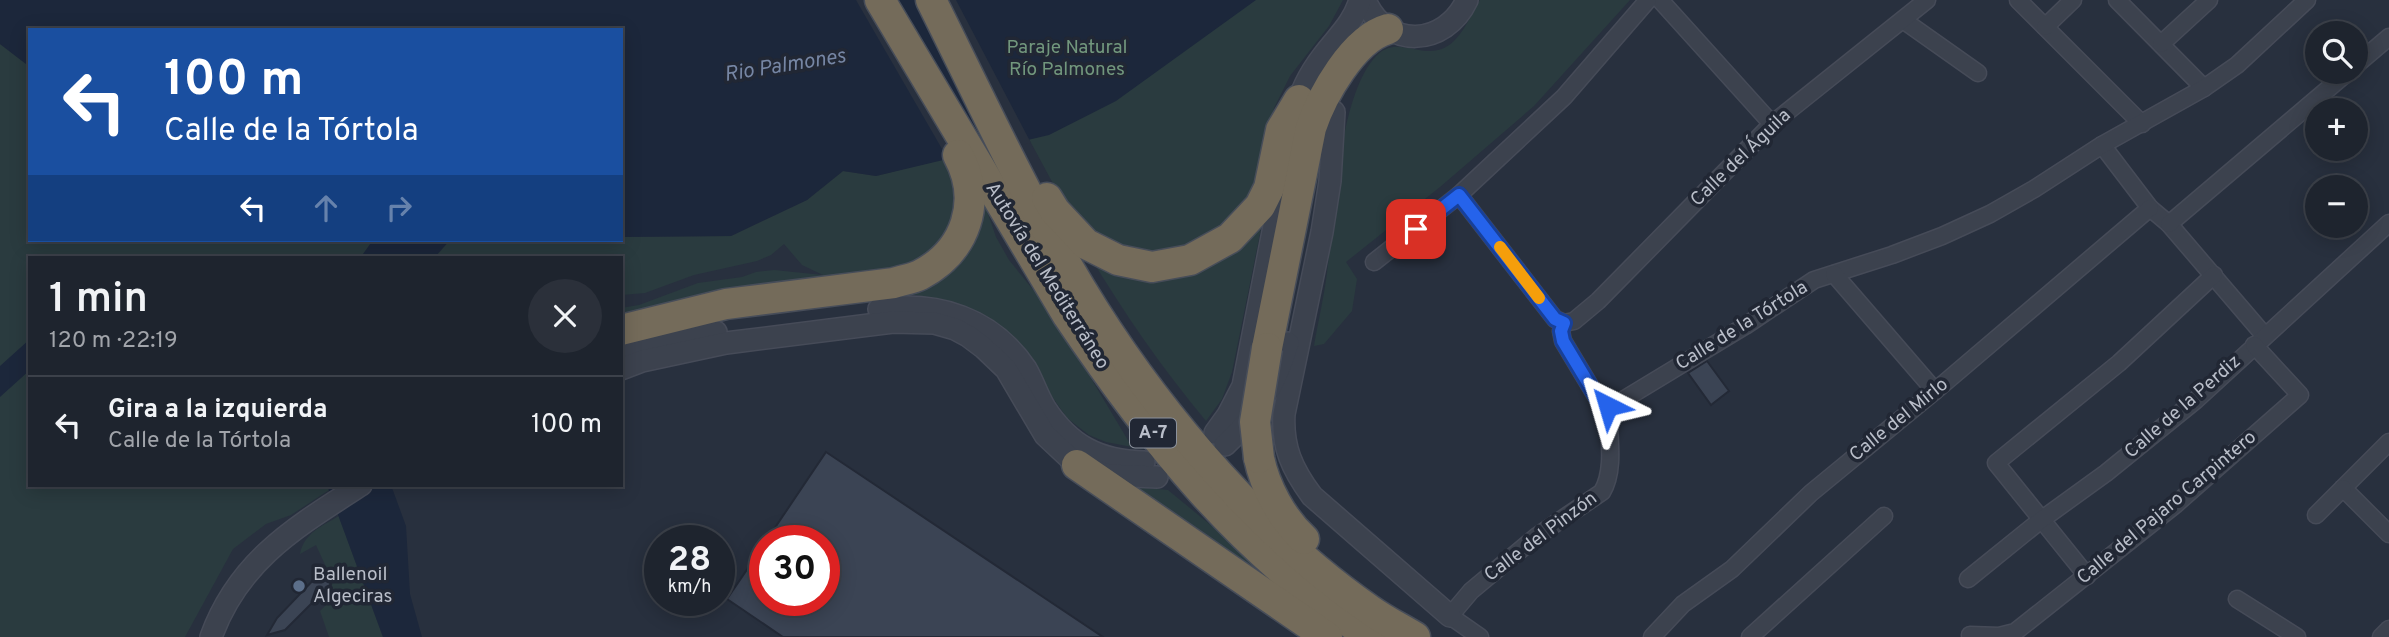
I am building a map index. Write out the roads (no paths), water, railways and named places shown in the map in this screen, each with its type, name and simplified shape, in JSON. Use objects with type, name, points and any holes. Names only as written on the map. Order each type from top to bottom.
[{"type":"highway","name":"Autovía del Mediterráneo","points":[[880,0],[907,48],[922,93],[964,166],[1094,354],[1192,483],[1242,533],[1299,583],[1371,623],[1415,637]]},
{"type":"highway","name":"Autovía del Mediterráneo","points":[[931,0],[1063,258],[1095,312],[1142,379],[1226,482],[1266,524],[1371,623]]},
{"type":"highway","points":[[1371,623],[1361,587],[1326,561],[1298,533],[1268,486],[1259,458],[1255,422],[1267,348],[1317,109],[1342,69],[1361,46],[1376,33],[1394,32]]},
{"type":"highway","points":[[1013,164],[1036,179],[1055,211],[1086,244],[1118,260],[1152,267],[1190,260],[1230,238],[1260,206],[1269,188],[1281,130],[1299,100]]},
{"type":"highway","points":[[623,330],[726,304],[894,282],[919,276],[942,260],[960,239],[979,185]]},
{"type":"highway","points":[[1077,465],[1327,637]]},
{"type":"street","points":[[1394,32],[1368,51],[1353,71],[1334,112],[1291,336],[1272,388],[1238,434],[1220,439],[1228,415],[1243,386],[1299,100],[1304,86],[1323,55],[1347,28],[1363,0],[1371,13],[1394,32],[1423,36],[1435,33],[1455,20],[1467,0]]},
{"type":"street","points":[[1374,262],[1459,195],[1564,97],[1648,0]]},
{"type":"street","points":[[1660,0],[1772,124]]},
{"type":"street","name":"Calle del Águila","points":[[1564,323],[1574,321],[1598,301],[1772,124],[1927,0]]},
{"type":"street","points":[[2018,0],[2142,124]]},
{"type":"street","points":[[2045,27],[2073,0]]},
{"type":"street","points":[[2117,0],[2204,88]]},
{"type":"street","points":[[2161,44],[2209,0]]},
{"type":"street","name":"Calle de la Tórtola","points":[[1608,406],[1619,404],[1814,280],[1942,236],[2034,190],[2102,145],[2204,88],[2237,65],[2306,0]]},
{"type":"street","points":[[1903,20],[1978,73]]},
{"type":"street","points":[[2368,55],[2389,37]]},
{"type":"street","points":[[2169,224],[2334,84]]},
{"type":"street","points":[[1334,112],[1330,181],[1322,232],[1283,414],[1282,435],[1298,478],[1312,496],[1450,616],[1480,637]]},
{"type":"street","points":[[2102,145],[2150,208],[2169,224],[2214,275],[2259,340]]},
{"type":"street","points":[[1459,195],[1555,319],[1564,323],[1561,331],[1563,341],[1599,401],[1608,406]]},
{"type":"street","name":"Calle del Mirlo","points":[[1652,637],[1684,604],[1732,569],[1811,492],[1935,391],[2150,208]]},
{"type":"street","name":"Calle de la Perdiz","points":[[1968,579],[2196,400],[2389,223]]},
{"type":"street","points":[[1834,274],[1935,391]]},
{"type":"street","points":[[2087,576],[1996,463],[2119,363],[2214,275]]},
{"type":"street","points":[[623,348],[711,332],[890,308],[936,308],[970,320],[1002,341],[1026,369],[1044,406],[1066,435],[1100,456],[1150,470],[1108,475],[1077,465],[1045,435],[1006,369],[968,336],[934,323],[893,322],[726,343],[642,361],[623,368]]},
{"type":"street","name":"Calle del Pajaro Carpintero","points":[[1970,635],[1999,636],[2015,632],[2175,505],[2300,396],[2259,340]]},
{"type":"street","name":"Calle del Pinzón","points":[[1450,616],[1471,591],[1537,536],[1602,492],[1608,483],[1610,471],[1608,406]]},
{"type":"street","points":[[2316,515],[2389,442]]},
{"type":"street","points":[[211,637],[239,583],[267,551],[300,524],[358,487]]},
{"type":"street","points":[[2343,488],[2389,534]]},
{"type":"street","points":[[1750,637],[1884,516]]},
{"type":"street","points":[[2238,599],[2297,637]]},
{"type":"street","points":[[2381,637],[2389,629]]},
{"type":"water","name":"Rio Palmones","points":[[0,0],[1256,0],[1116,101],[1049,135],[876,176],[843,171],[807,200],[731,236],[623,237],[623,28],[28,28],[28,65],[0,44]]},
{"type":"water","points":[[372,242],[448,242],[436,256],[362,256]]},
{"type":"water","points":[[28,341],[28,372],[0,397],[0,366]]},
{"type":"water","points":[[328,487],[392,487],[406,526],[410,594],[422,637],[383,637]]},
{"type":"place","name":"Ballenoil Algeciras","points":[[299,586]]},
{"type":"park label","name":"Paraje Natural Río Palmones","points":[[1067,59]]}]
